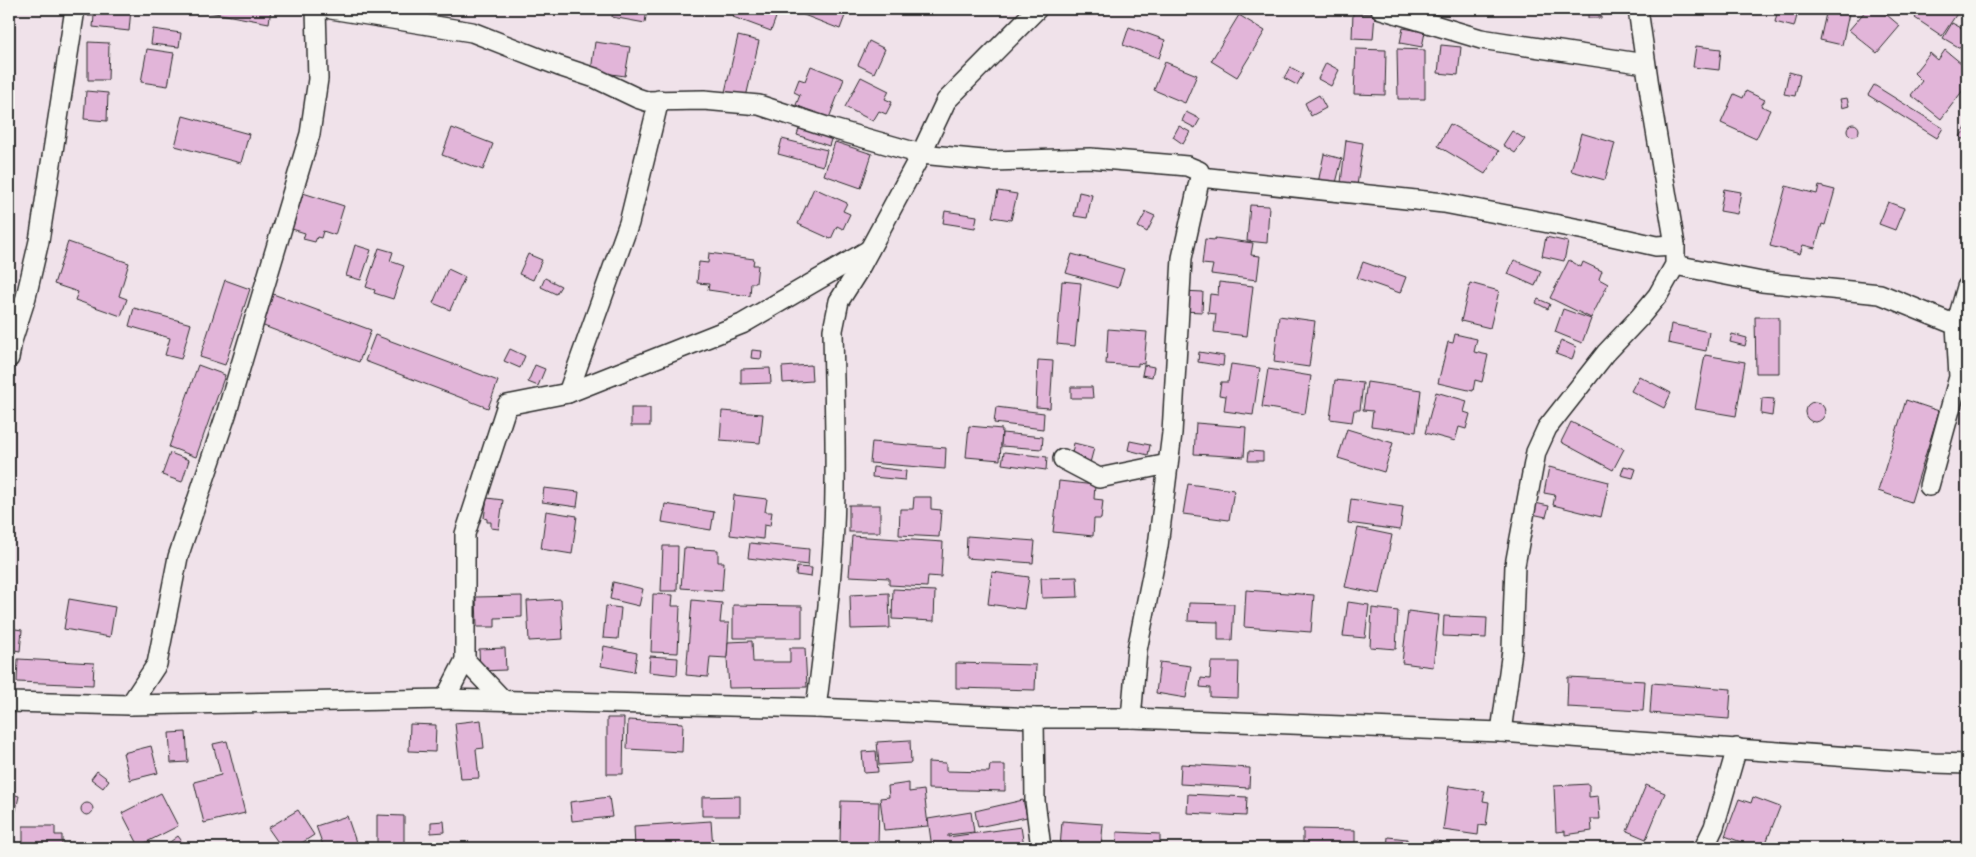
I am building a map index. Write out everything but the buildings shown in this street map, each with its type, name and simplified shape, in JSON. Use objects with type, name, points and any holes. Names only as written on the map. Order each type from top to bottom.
[{"type":"street","points":[[9,358],[18,296],[39,241],[75,9]]},
{"type":"street","points":[[130,705],[157,664],[178,557],[226,415],[310,134],[318,79],[316,9]]},
{"type":"street","points":[[331,9],[472,32],[558,66],[595,78],[646,101],[704,100],[759,105],[833,129],[921,154],[993,161],[1090,158],[1187,166],[1199,171],[1200,177],[1182,258],[1172,433],[1158,546],[1137,650],[1131,718]]},
{"type":"street","points":[[816,708],[829,612],[834,526],[833,330],[839,301],[870,249],[921,154],[946,101],[1037,9]]},
{"type":"street","points":[[1381,9],[1481,39],[1645,64]]},
{"type":"street","points":[[1501,732],[1512,650],[1515,565],[1536,452],[1547,428],[1606,352],[1658,295],[1675,265],[1675,245],[1645,64],[1638,9]]},
{"type":"street","points":[[568,393],[629,223],[659,100]]},
{"type":"street","points":[[1200,177],[1444,203],[1585,230],[1656,246],[1675,245]]},
{"type":"street","points":[[445,699],[465,660],[465,534],[507,405],[568,393],[742,324],[870,249]]},
{"type":"street","points":[[1675,265],[1762,282],[1880,294],[1956,325]]},
{"type":"street","points":[[1929,486],[1959,377],[1956,325],[1967,287]]},
{"type":"street","points":[[1063,459],[1099,478],[1168,464]]},
{"type":"street","points":[[465,660],[503,700]]},
{"type":"street","points":[[9,702],[130,705],[445,699],[816,708],[1034,718],[1131,718],[1501,732],[1967,764]]},
{"type":"street","points":[[1034,718],[1035,800],[1041,848]]},
{"type":"street","points":[[1704,848],[1714,827],[1737,748]]}]
